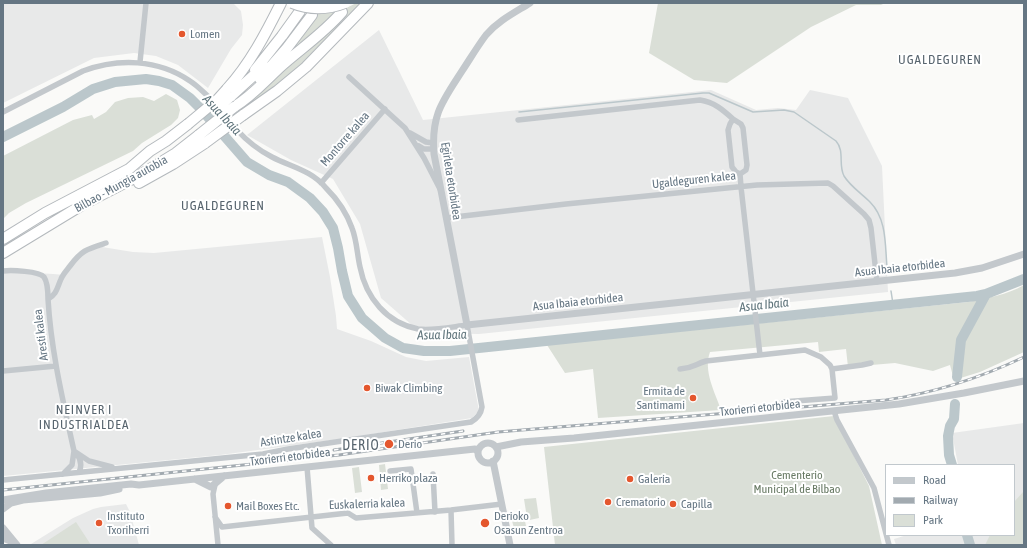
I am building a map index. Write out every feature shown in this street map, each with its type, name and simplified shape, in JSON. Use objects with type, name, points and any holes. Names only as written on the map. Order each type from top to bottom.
[{"type":"highway","points":[[230,98],[246,64],[262,39],[281,3]]},
{"type":"highway","points":[[292,3],[303,7],[343,8]]},
{"type":"highway","points":[[196,133],[243,115],[277,91],[306,67],[368,3]]},
{"type":"highway","points":[[230,98],[248,98],[278,69],[321,34],[343,8]]},
{"type":"highway","points":[[3,253],[45,228],[84,211],[190,154],[196,133],[209,107],[230,98],[287,48],[306,13],[268,62],[248,80],[230,98],[196,133]]},
{"type":"highway","name":"Bilbao - Mungia autobia","points":[[3,239],[29,222],[129,169],[150,151],[166,141],[196,133]]},
{"type":"street","points":[[140,62],[146,3]]},
{"type":"street","name":"Egirleta etorbidea","points":[[467,325],[440,190],[433,146],[435,121],[442,101],[481,41],[493,27],[530,3]]},
{"type":"street","points":[[3,112],[90,68],[111,63],[140,62],[151,64],[190,80],[211,99]]},
{"type":"street","points":[[349,77],[407,130],[433,146]]},
{"type":"street","points":[[518,120],[700,100],[708,101],[713,103],[741,124],[743,128],[747,165],[746,170],[740,174]]},
{"type":"street","name":"Montorre kalea","points":[[321,183],[385,109]]},
{"type":"street","points":[[734,119],[728,130],[732,166],[736,172],[740,174]]},
{"type":"street","name":"Asua Ibaia etorbidea","points":[[236,129],[255,147],[273,157],[302,169],[321,183],[337,200],[352,229],[364,283],[374,302],[395,320],[420,329],[967,272],[1024,254]]},
{"type":"street","points":[[407,130],[440,190]]},
{"type":"street","points":[[414,141],[424,149],[433,146]]},
{"type":"street","points":[[740,174],[760,355]]},
{"type":"street","name":"Ugaldeguren kalea","points":[[446,218],[741,186],[780,183],[828,183],[869,220],[877,282]]},
{"type":"street","name":"Aresti kalea","points":[[63,474],[70,468],[74,451],[56,366],[48,299],[54,296],[64,274],[78,255],[84,251],[106,243]]},
{"type":"street","points":[[3,272],[30,273],[43,276],[47,283],[48,299]]},
{"type":"street","name":"Astintze kalea","points":[[3,480],[263,454],[471,422],[479,417],[482,412],[482,407],[467,325]]},
{"type":"street","points":[[680,369],[692,368],[701,362],[706,361],[805,350],[821,357],[830,365],[832,368],[835,398],[782,402]]},
{"type":"street","points":[[832,368],[871,363]]},
{"type":"street","points":[[3,371],[56,366]]},
{"type":"street","name":"Txorierri etorbidea","points":[[496,447],[520,442],[574,438],[834,411],[933,399],[1024,380]]},
{"type":"street","points":[[834,411],[837,420],[874,488],[885,530]]},
{"type":"street","points":[[487,443],[496,447],[497,456],[493,461],[484,462],[479,458],[478,452],[480,447],[487,443]]},
{"type":"street","name":"Txorierri etorbidea","points":[[210,482],[224,476],[475,449],[478,452]]},
{"type":"street","name":"Astintze kalea","points":[[74,451],[89,461],[118,469]]},
{"type":"street","name":"Aresti kalea","points":[[73,460],[74,466],[78,472],[81,468],[80,460],[74,451]]},
{"type":"street","points":[[493,461],[510,545]]},
{"type":"street","points":[[307,467],[312,528],[331,545]]},
{"type":"street","points":[[390,471],[411,469],[417,513]]},
{"type":"street","points":[[433,474],[435,512]]},
{"type":"street","points":[[3,500],[46,493],[131,484],[139,485],[194,479],[210,482]]},
{"type":"street","points":[[210,482],[213,494],[218,545]]},
{"type":"street","points":[[210,482],[210,503],[215,545]]},
{"type":"street","points":[[3,509],[9,504],[16,502],[100,493],[132,488],[139,485]]},
{"type":"street","name":"Euskalerria kalea","points":[[215,517],[222,527],[348,514],[356,518],[435,512],[502,504]]},
{"type":"street","points":[[450,510],[452,545]]},
{"type":"street","points":[[3,528],[17,544]]},
{"type":"street","points":[[3,538],[17,544]]},
{"type":"shaded area","points":[[3,3],[233,3],[241,11],[243,25],[242,35],[231,49],[208,88],[178,65],[156,56],[134,53],[94,58],[3,103]]},
{"type":"shaded area","points":[[379,30],[423,120],[711,90],[756,110],[778,108],[796,110],[810,90],[848,98],[882,166],[888,292],[479,334],[421,333],[381,298],[360,224],[333,179],[291,160],[247,135]]},
{"type":"shaded area","points":[[322,237],[330,277],[337,329],[371,341],[406,357],[426,361],[469,357],[479,411],[472,418],[341,439],[220,455],[3,476],[3,271],[65,275],[77,259],[88,251],[102,247],[133,252],[154,253]]},
{"type":"shaded area","points":[[1024,423],[1024,545],[896,545],[894,539],[904,536],[1015,536],[1015,464],[958,464],[952,433]]},
{"type":"shaded area","name":"Instituto Txoriherri","points":[[126,504],[130,512],[139,545],[31,544],[73,518],[93,509]]},
{"type":"green space","points":[[356,3],[363,3],[297,71],[239,113],[268,84],[316,13],[337,11]]},
{"type":"green space","points":[[658,3],[885,3],[881,5],[856,5],[811,27],[727,83],[694,80],[649,53]]},
{"type":"green space","points":[[166,94],[177,100],[180,110],[178,118],[171,125],[142,143],[133,151],[26,203],[9,213],[3,219],[3,156],[73,120],[92,115],[94,119],[106,112],[115,102],[128,98],[143,97],[154,101]]},
{"type":"green space","points":[[1024,285],[1024,352],[980,372],[954,380],[950,365],[933,371],[895,363],[848,367],[846,349],[819,352],[818,342],[710,352],[708,359],[709,374],[721,410],[598,418],[593,369],[565,373],[547,345],[968,302],[1004,294]]},
{"type":"green space","name":"Cementerio Municipal de Bilbao","points":[[834,416],[869,486],[882,545],[555,545],[544,447]]},
{"type":"green space","points":[[385,464],[388,489],[381,490],[379,465]]},
{"type":"green space","points":[[359,467],[362,492],[355,493],[352,468]]},
{"type":"green space","points":[[1024,491],[1024,545],[985,545],[990,536],[1015,536],[1015,501]]},
{"type":"green space","points":[[536,498],[539,518],[525,521],[526,526],[514,528],[512,521],[527,518],[524,499]]},
{"type":"green space","points":[[76,522],[91,545],[41,545]]},
{"type":"waterway","name":"Asua Ibaia","points":[[3,137],[63,107],[93,89],[115,82],[146,79],[172,85],[190,98],[200,108],[247,162],[269,175],[288,182],[310,198],[323,212],[333,228],[348,296],[362,318],[385,338],[403,348],[424,351],[450,351],[977,296],[1024,279]]},
{"type":"waterway","points":[[519,112],[703,93],[709,93],[753,112],[784,110],[794,112],[836,141],[839,145],[841,167],[844,176],[853,187],[870,202],[880,216],[884,233],[887,267]]},
{"type":"waterway","points":[[891,291],[893,304]]},
{"type":"waterway","points":[[957,377],[961,340],[986,294]]},
{"type":"waterway","points":[[952,464],[949,455],[948,436],[950,426],[954,419],[955,404]]},
{"type":"waterway","points":[[967,536],[970,545]]},
{"type":"railway","points":[[3,490],[339,455],[498,432],[886,400],[956,384],[991,372],[1024,357]]},
{"type":"railway","points":[[334,450],[463,431]]},
{"type":"place","name":"Lomen","points":[[182,34]]},
{"type":"place","name":"Biwak Climbing","points":[[367,388]]},
{"type":"place","name":"Ermita de Santimami","points":[[693,398]]},
{"type":"place","name":"Derio","points":[[389,444]]},
{"type":"place","name":"Herriko plaza","points":[[371,478]]},
{"type":"place","name":"Galería","points":[[630,479]]},
{"type":"place","name":"Crematorio","points":[[608,502]]},
{"type":"place","name":"Capilla","points":[[673,504]]},
{"type":"place","name":"Mail Boxes Etc.","points":[[228,506]]},
{"type":"place","name":"Instituto Txoriherri","points":[[99,523]]},
{"type":"place","name":"Derioko Osasun Zentroa","points":[[485,523]]},
{"type":"district","name":"UGALDEGUREN","points":[[940,60]]},
{"type":"district","name":"UGALDEGUREN","points":[[223,206]]},
{"type":"district","name":"NEINVER I INDUSTRIALDEA","points":[[84,418]]},
{"type":"district","name":"DERIO","points":[[361,446]]}]
